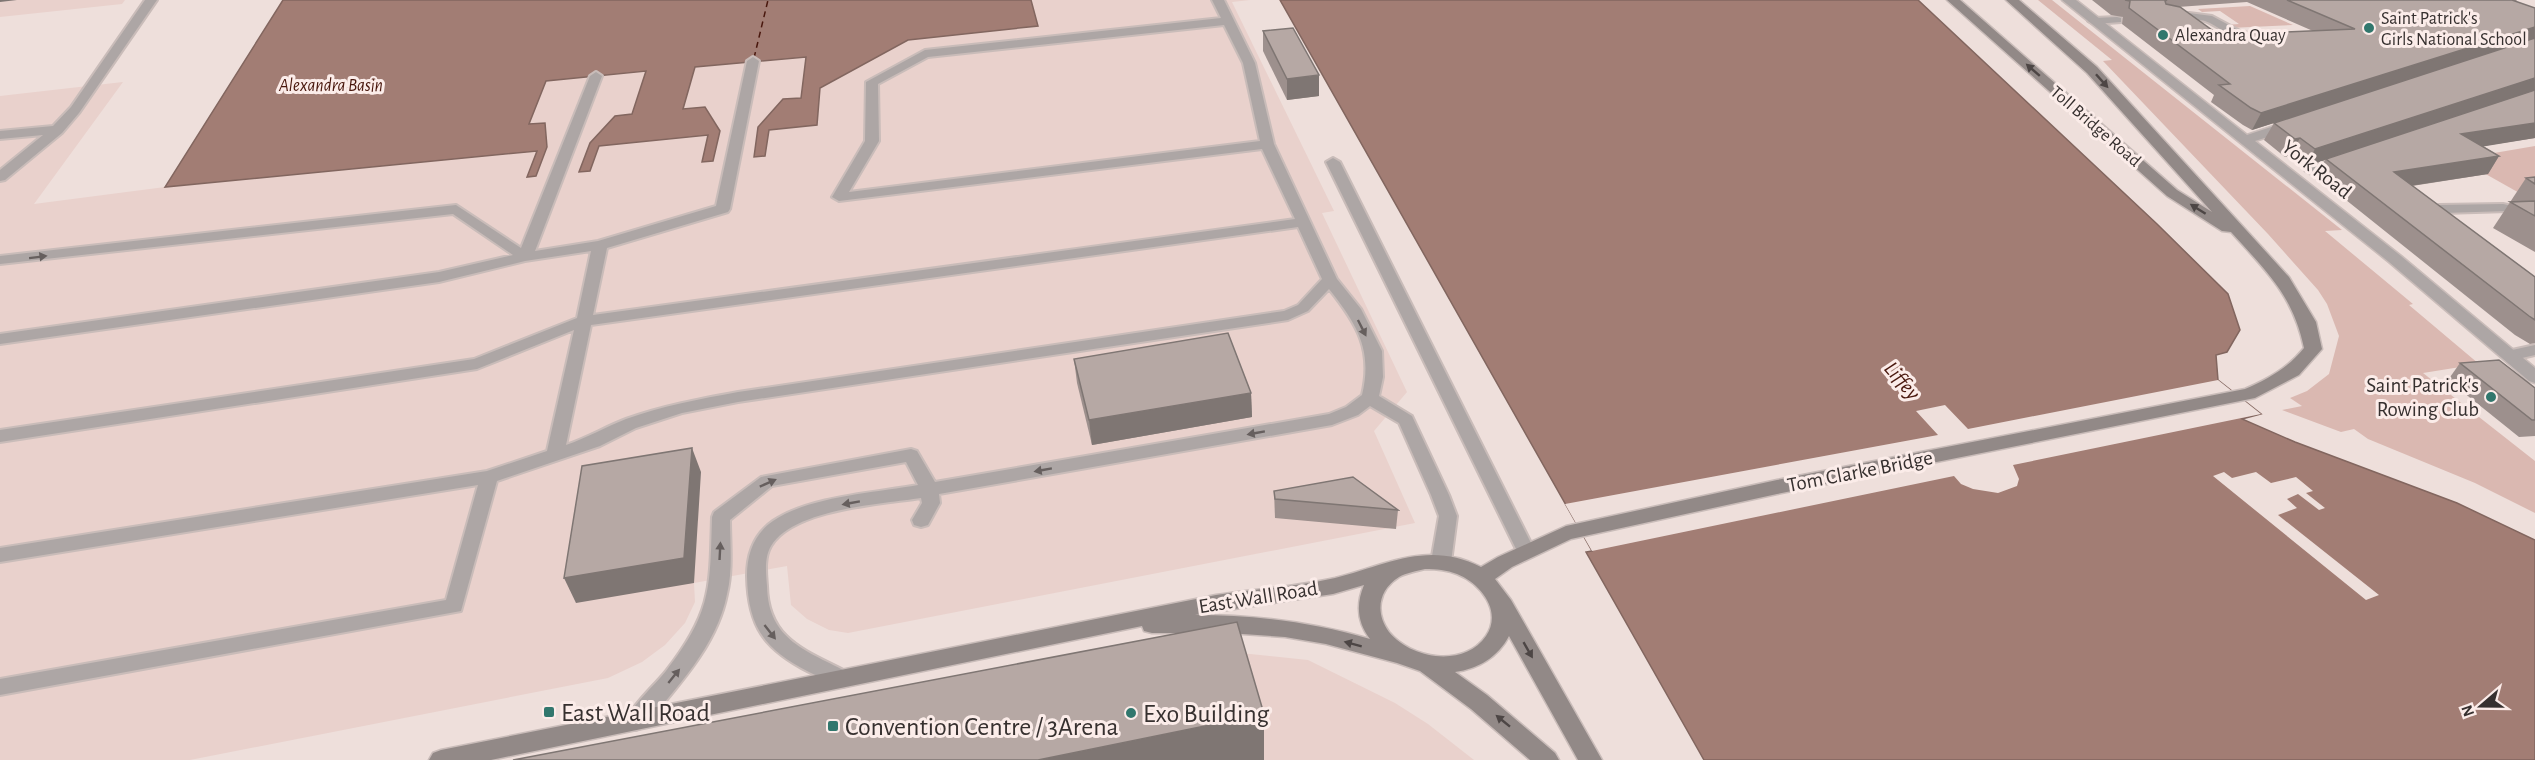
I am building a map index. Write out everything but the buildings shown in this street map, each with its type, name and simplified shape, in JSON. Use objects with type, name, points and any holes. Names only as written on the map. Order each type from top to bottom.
[{"type":"main road","name":"Toll Bridge Road","points":[[1953,0],[2172,193],[2247,240]]},
{"type":"main road","name":"Toll Bridge Road","points":[[2012,0],[2092,70],[2283,280],[2307,322],[2313,349],[2301,367],[2274,384],[2249,394]]},
{"type":"main road","name":"Tom Clarke Bridge","points":[[1480,578],[1505,561],[1566,533],[2072,428],[2249,394]]},
{"type":"main road","points":[[1547,760],[1498,717],[1418,662],[1394,651],[1381,640],[1372,628],[1368,614],[1368,601],[1373,588],[1382,578],[1394,569],[1409,564],[1441,562],[1455,565],[1480,578],[1499,600],[1590,760]]},
{"type":"main road","name":"East Wall Road","points":[[441,760],[503,754],[636,721],[1216,603],[1333,586],[1409,564]]},
{"type":"main road","points":[[1418,662],[1445,665],[1462,663],[1478,657],[1490,648],[1498,637],[1502,625],[1499,600]]},
{"type":"main road","name":"East Wall Road","points":[[1106,626],[1216,623],[1261,626],[1305,632],[1418,662]]},
{"type":"street","name":"York Road","points":[[2068,0],[2248,139],[2395,259],[2535,378]]},
{"type":"street","points":[[2248,139],[2308,119]]},
{"type":"street","points":[[2312,171],[2358,156]]},
{"type":"lane","points":[[0,177],[57,130],[90,91],[113,52],[151,0]]},
{"type":"lane","points":[[842,679],[777,641],[765,627],[757,607],[759,550],[768,537],[784,522],[806,513],[928,489],[1332,419],[1352,411],[1370,398],[1375,377],[1374,351],[1353,309],[1330,280],[1267,144],[1249,63],[1218,0]]},
{"type":"lane","points":[[2166,18],[2196,16],[2214,21],[2240,37],[2271,38]]},
{"type":"lane","points":[[2094,21],[2117,20]]},
{"type":"lane","points":[[1228,21],[926,54],[872,82],[872,141],[839,197],[1267,144]]},
{"type":"lane","points":[[0,339],[439,277],[525,257],[600,245],[723,209],[753,61]]},
{"type":"lane","points":[[525,257],[596,76]]},
{"type":"lane","points":[[0,135],[57,130]]},
{"type":"lane","points":[[1333,162],[1526,551]]},
{"type":"lane","points":[[2455,231],[2434,212],[2439,209],[2503,208]]},
{"type":"lane","points":[[0,260],[456,209],[525,257]]},
{"type":"lane","points":[[0,436],[477,364],[582,321],[1304,222]]},
{"type":"lane","points":[[555,456],[600,245]]},
{"type":"lane","points":[[0,555],[489,477],[594,442],[630,424],[680,408],[738,397],[1288,315],[1303,308],[1330,280]]},
{"type":"lane","points":[[2509,356],[2535,350]]},
{"type":"lane","points":[[1370,398],[1406,420],[1440,495],[1448,516],[1441,562]]},
{"type":"lane","points":[[636,721],[680,669],[706,628],[717,599],[721,517],[767,481],[911,455],[928,489],[931,503],[921,520]]},
{"type":"lane","points":[[0,687],[454,606],[489,477]]},
{"type":"shaded area","points":[[0,0],[125,0],[122,4],[0,17]]},
{"type":"shaded area","points":[[1031,0],[1250,0],[1232,2],[1334,211],[1322,213],[1407,392],[1374,431],[1415,523],[848,633],[829,630],[807,619],[791,605],[787,566],[694,583],[695,602],[685,623],[665,645],[642,662],[608,678],[190,760],[0,760],[0,96],[123,82],[34,204],[165,187],[538,151],[528,177],[547,147],[528,124],[546,81],[647,71],[632,114],[615,116],[590,143],[580,172],[590,171],[599,146],[708,135],[702,162],[713,161],[720,131],[683,109],[695,67],[807,57],[801,98],[783,100],[754,157],[764,156],[769,130],[817,125],[820,88],[908,40],[1037,26]]},
{"type":"shaded area","points":[[2038,0],[2052,0],[2342,230],[2325,231],[2413,304],[2409,305],[2479,364],[2423,373],[2535,461],[2535,513],[2475,483],[2368,439],[2354,429],[2341,432],[2282,410],[2302,406],[2290,398],[2307,391],[2329,374],[2339,336],[2327,304],[2318,290],[2268,234],[2103,61],[2112,60]]},
{"type":"shaded area","points":[[2250,6],[2293,25],[2230,28],[2226,25],[2239,24],[2220,11],[2202,12],[2198,9]]},
{"type":"shaded area","points":[[2535,146],[2535,198],[2530,199],[2459,159]]},
{"type":"shaded area","points":[[1231,652],[1308,660],[1395,703],[1428,724],[1474,760],[668,760]]},
{"type":"water","name":"Alexandra Basin","points":[[283,0],[1031,0],[1038,26],[908,40],[820,88],[817,125],[769,130],[765,156],[754,157],[758,127],[783,99],[801,98],[806,57],[695,67],[683,109],[705,107],[720,131],[713,161],[702,162],[708,135],[599,146],[590,171],[579,172],[590,143],[615,116],[632,114],[646,71],[546,81],[529,124],[545,123],[547,147],[536,176],[527,177],[537,151],[165,187]]},
{"type":"water","name":"Liffey","points":[[1280,0],[1918,0],[2157,224],[2228,294],[2240,330],[2227,352],[2216,355],[2218,380],[2261,414],[2242,419],[2295,442],[2457,503],[2535,540],[2535,760],[1704,760],[1586,552],[1592,551]]},
{"type":"pier","points":[[2218,380],[2261,414],[2013,465],[2019,479],[2017,486],[1998,493],[1973,489],[1961,484],[1954,476],[1592,551],[1565,504],[1938,435],[1916,411],[1945,405],[1968,429]]},
{"type":"pier","points":[[2224,472],[2232,478],[2256,472],[2271,483],[2296,477],[2313,491],[2306,493],[2325,508],[2319,510],[2298,494],[2287,499],[2297,508],[2278,515],[2379,595],[2366,600],[2213,476]]},
{"type":"ferry route","points":[[754,58],[768,0]]},
{"type":"place","name":"Saint Patrick's Girls National School","points":[[2369,28]]},
{"type":"place","name":"Alexandra Quay","points":[[2163,35]]},
{"type":"place","name":"Saint Patrick's Rowing Club","points":[[2491,397]]},
{"type":"place","name":"East Wall Road","points":[[549,712]]},
{"type":"place","name":"Exo Building","points":[[1131,713]]},
{"type":"place","name":"Convention Centre / 3Arena","points":[[833,726]]}]
